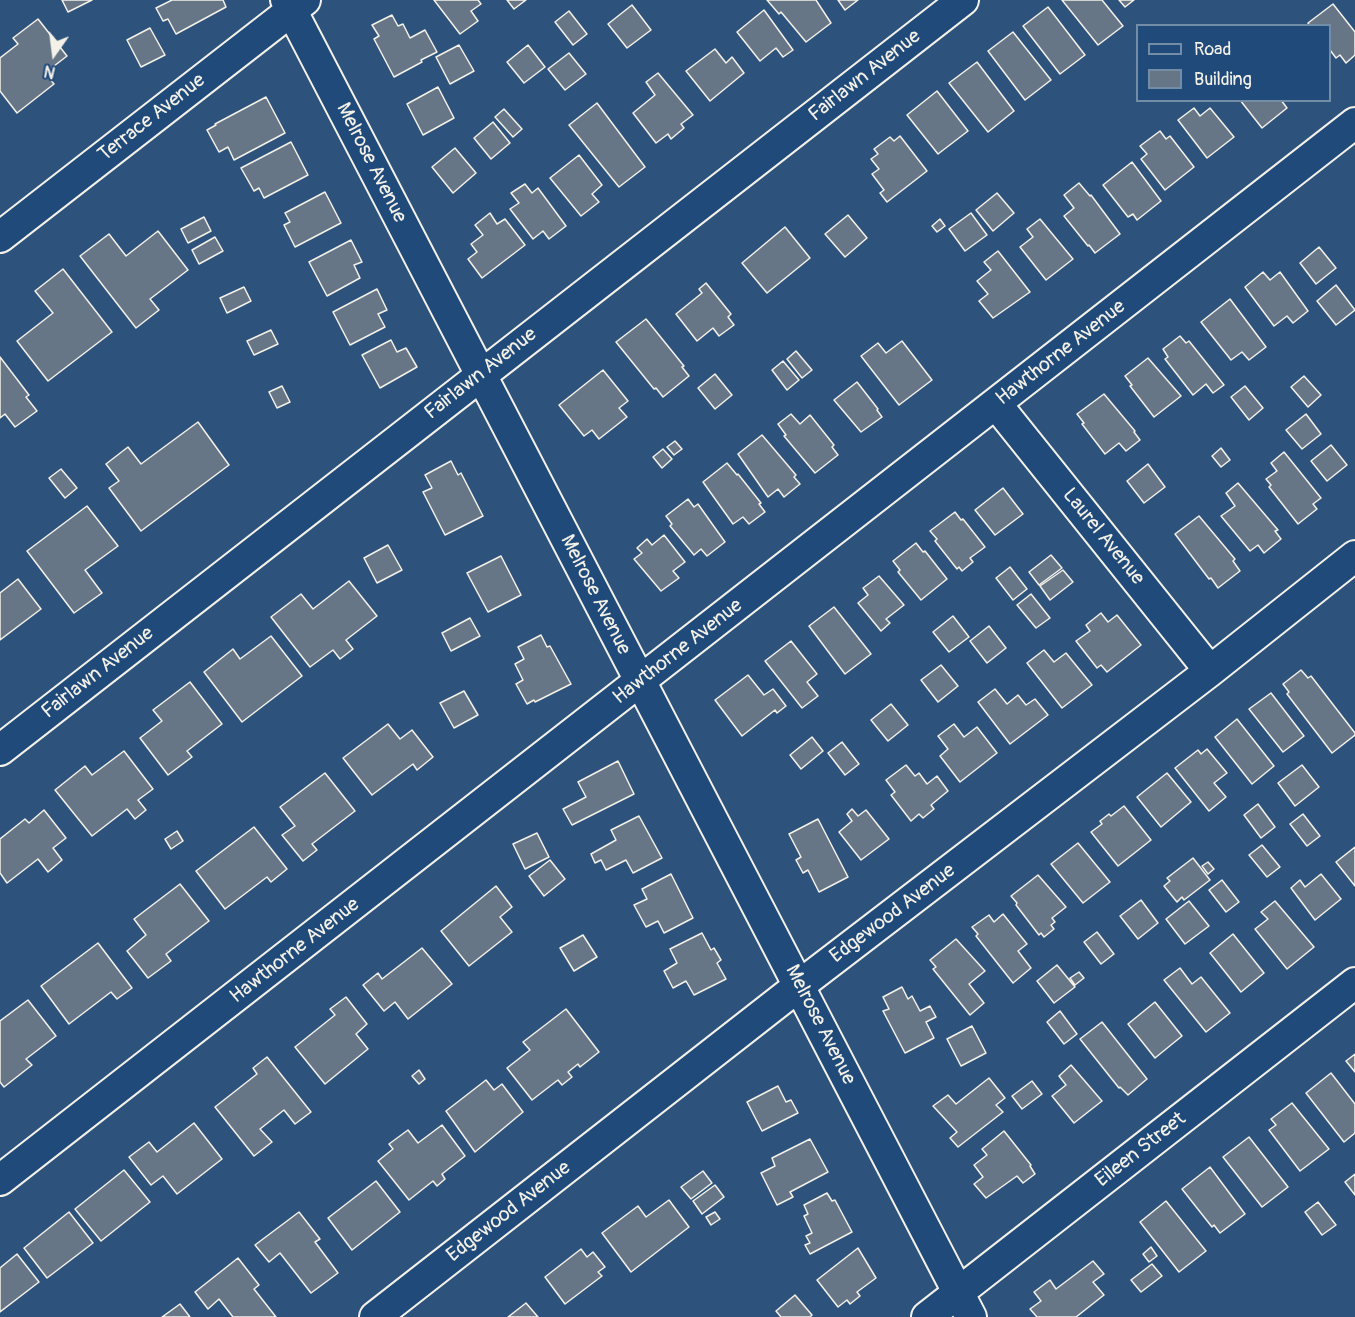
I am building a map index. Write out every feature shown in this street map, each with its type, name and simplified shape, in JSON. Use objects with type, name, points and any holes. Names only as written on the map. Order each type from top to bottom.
[{"type":"street","name":"Fairlawn Avenue","points":[[0,750],[963,0]]},
{"type":"street","name":"Melrose Avenue","points":[[294,3],[480,374],[964,1305]]},
{"type":"street","name":"Terrace Avenue","points":[[0,237],[294,3]]},
{"type":"street","name":"Hawthorne Avenue","points":[[0,1180],[1355,123]]},
{"type":"street","name":"Laurel Avenue","points":[[996,404],[1210,671]]},
{"type":"street","name":"Edgewood Avenue","points":[[375,1317],[1210,671],[1355,556]]},
{"type":"street","name":"Eileen Street","points":[[927,1317],[964,1305],[1355,983]]},
{"type":"building","points":[[62,0],[92,0],[68,12]]},
{"type":"building","points":[[172,0],[223,0],[226,7],[176,34],[168,19],[163,21],[156,8]]},
{"type":"building","points":[[434,0],[478,0],[481,4],[471,11],[478,21],[460,34]]},
{"type":"building","points":[[507,0],[526,0],[514,9]]},
{"type":"building","points":[[767,0],[816,0],[831,23],[806,42],[781,12],[779,14]]},
{"type":"building","points":[[838,0],[858,0],[845,10]]},
{"type":"building","points":[[1062,0],[1102,0],[1123,26],[1098,45]]},
{"type":"building","points":[[1119,0],[1134,0],[1125,7]]},
{"type":"building","points":[[1333,4],[1355,32],[1355,55],[1346,63],[1340,55],[1336,58],[1331,51],[1331,24],[1308,23]]},
{"type":"building","points":[[632,5],[651,30],[627,48],[608,24]]},
{"type":"building","points":[[1048,7],[1085,55],[1060,74],[1023,26]]},
{"type":"building","points":[[764,10],[793,50],[783,57],[776,48],[760,61],[737,32]]},
{"type":"building","points":[[569,11],[587,34],[573,45],[555,22]]},
{"type":"building","points":[[392,15],[398,26],[403,24],[410,38],[425,30],[437,52],[394,77],[374,39],[379,36],[372,25]]},
{"type":"building","points":[[38,19],[67,56],[45,73],[54,84],[17,113],[0,91],[0,58],[18,44],[13,38]]},
{"type":"building","points":[[150,28],[165,55],[141,67],[127,40]]},
{"type":"building","points":[[1013,32],[1051,80],[1025,100],[988,51]]},
{"type":"building","points":[[459,45],[474,71],[450,84],[436,57]]},
{"type":"building","points":[[528,45],[545,67],[524,83],[507,62]]},
{"type":"building","points":[[715,49],[726,63],[732,57],[744,73],[710,101],[686,71]]},
{"type":"building","points":[[569,53],[586,74],[565,90],[548,69]]},
{"type":"building","points":[[977,62],[1014,111],[988,132],[949,83]]},
{"type":"building","points":[[658,73],[693,115],[681,124],[684,128],[671,139],[668,134],[656,143],[633,113],[655,95],[646,82]]},
{"type":"building","points":[[438,87],[454,118],[423,135],[407,104]]},
{"type":"building","points":[[937,91],[968,131],[938,154],[907,115]]},
{"type":"building","points":[[266,97],[285,133],[234,160],[228,147],[219,152],[207,130]]},
{"type":"building","points":[[1242,102],[1282,102],[1287,108],[1262,128]]},
{"type":"building","points":[[597,103],[645,167],[619,187],[569,125]]},
{"type":"building","points":[[1194,108],[1200,116],[1210,108],[1234,137],[1207,158],[1178,120]]},
{"type":"building","points":[[504,109],[522,129],[513,137],[495,117]]},
{"type":"building","points":[[493,122],[510,143],[491,159],[474,138]]},
{"type":"building","points":[[1160,131],[1166,139],[1170,136],[1194,167],[1165,190],[1141,159],[1147,154],[1140,146]]},
{"type":"building","points":[[900,136],[927,171],[887,202],[880,193],[884,190],[872,174],[879,169],[871,159],[878,154],[874,149],[890,137],[894,141]]},
{"type":"building","points":[[291,142],[308,175],[264,198],[259,188],[254,191],[241,168]]},
{"type":"building","points":[[455,148],[476,173],[453,193],[432,167]]},
{"type":"building","points":[[579,155],[602,185],[592,194],[599,202],[581,216],[550,178]]},
{"type":"building","points":[[1132,162],[1161,201],[1137,220],[1133,214],[1128,217],[1103,185]]},
{"type":"building","points":[[1079,183],[1091,195],[1120,234],[1095,253],[1064,216],[1074,208],[1064,195]]},
{"type":"building","points":[[525,184],[532,193],[538,188],[566,226],[549,239],[543,231],[533,239],[510,209],[519,203],[511,193]]},
{"type":"building","points":[[325,192],[341,223],[295,247],[284,225],[290,222],[285,213]]},
{"type":"building","points":[[997,193],[1014,213],[993,231],[976,210]]},
{"type":"building","points":[[490,213],[497,224],[505,219],[525,245],[482,278],[468,259],[477,252],[471,244],[483,235],[475,225]]},
{"type":"building","points":[[971,213],[987,235],[965,251],[949,229]]},
{"type":"building","points":[[848,215],[867,238],[845,257],[825,234]]},
{"type":"building","points":[[204,217],[211,231],[188,243],[181,229]]},
{"type":"building","points":[[940,219],[945,226],[937,232],[932,226]]},
{"type":"building","points":[[1040,219],[1073,259],[1046,280],[1020,247],[1033,237],[1027,229]]},
{"type":"building","points":[[785,227],[810,258],[767,293],[742,263]]},
{"type":"building","points":[[158,231],[188,270],[150,299],[159,310],[136,328],[80,256],[109,234],[126,256]]},
{"type":"building","points":[[215,237],[223,251],[199,264],[192,250]]},
{"type":"building","points":[[351,240],[362,262],[354,265],[360,278],[327,296],[309,262]]},
{"type":"building","points":[[1319,247],[1336,268],[1316,284],[1300,263]]},
{"type":"building","points":[[998,251],[1030,292],[993,318],[979,301],[988,294],[977,281],[991,270],[984,262]]},
{"type":"building","points":[[63,269],[112,332],[48,381],[17,341],[53,313],[35,291]]},
{"type":"building","points":[[1263,272],[1270,280],[1280,272],[1308,311],[1293,323],[1287,316],[1274,326],[1245,287]]},
{"type":"building","points":[[706,283],[731,314],[728,317],[734,325],[719,336],[713,328],[697,341],[676,314],[702,293],[699,289]]},
{"type":"building","points":[[1336,285],[1355,310],[1336,325],[1317,301]]},
{"type":"building","points":[[244,287],[251,301],[227,313],[220,298]]},
{"type":"building","points":[[377,289],[387,310],[378,314],[385,327],[350,345],[333,312]]},
{"type":"building","points":[[1230,299],[1266,347],[1249,360],[1242,352],[1231,360],[1201,322]]},
{"type":"building","points":[[646,319],[684,366],[682,367],[689,376],[663,397],[616,342]]},
{"type":"building","points":[[271,330],[278,344],[254,355],[247,341]]},
{"type":"building","points":[[1180,336],[1186,343],[1189,341],[1224,385],[1213,393],[1206,384],[1193,395],[1165,359],[1168,357],[1163,349]]},
{"type":"building","points":[[391,340],[397,352],[406,348],[417,367],[380,388],[362,355]]},
{"type":"building","points":[[902,341],[932,380],[899,405],[861,356],[878,343],[886,353]]},
{"type":"building","points":[[796,351],[812,370],[802,378],[787,359]]},
{"type":"building","points":[[0,357],[29,395],[26,397],[37,411],[15,427],[5,414],[0,418]]},
{"type":"building","points":[[1148,358],[1181,396],[1154,417],[1125,376]]},
{"type":"building","points":[[783,361],[799,380],[787,390],[772,370]]},
{"type":"building","points":[[603,370],[628,401],[619,408],[627,417],[599,439],[592,430],[584,436],[559,405]]},
{"type":"building","points":[[715,374],[732,395],[715,409],[698,388]]},
{"type":"building","points":[[1304,376],[1321,395],[1308,407],[1291,387]]},
{"type":"building","points":[[857,382],[882,417],[861,432],[834,400]]},
{"type":"building","points":[[282,386],[290,402],[277,408],[269,392]]},
{"type":"building","points":[[1245,386],[1263,408],[1249,420],[1231,397]]},
{"type":"building","points":[[1104,394],[1140,440],[1126,451],[1119,443],[1105,454],[1077,414]]},
{"type":"building","points":[[791,414],[800,424],[810,415],[834,445],[832,447],[838,455],[815,473],[784,436],[786,435],[778,424]]},
{"type":"building","points":[[1306,414],[1321,434],[1302,449],[1286,430]]},
{"type":"building","points":[[198,422],[229,465],[141,531],[109,488],[119,481],[106,464],[128,447],[141,464]]},
{"type":"building","points":[[762,435],[796,475],[794,477],[800,484],[784,497],[778,489],[768,497],[738,454]]},
{"type":"building","points":[[675,441],[682,449],[674,455],[667,447]]},
{"type":"building","points":[[1331,445],[1347,465],[1327,481],[1311,461]]},
{"type":"building","points":[[1221,448],[1230,460],[1221,467],[1212,456]]},
{"type":"building","points":[[663,449],[672,459],[662,468],[653,457]]},
{"type":"building","points":[[1284,452],[1321,498],[1313,504],[1317,509],[1298,524],[1269,487],[1271,485],[1266,479],[1277,471],[1271,463]]},
{"type":"building","points":[[451,461],[458,475],[461,473],[483,516],[445,535],[423,492],[432,488],[425,475]]},
{"type":"building","points":[[727,463],[761,503],[759,504],[765,512],[749,524],[743,517],[733,524],[703,482]]},
{"type":"building","points":[[1148,464],[1165,487],[1144,503],[1127,481]]},
{"type":"building","points":[[61,469],[77,488],[65,498],[49,478]]},
{"type":"building","points":[[1238,483],[1278,530],[1275,531],[1281,539],[1264,553],[1258,545],[1250,551],[1221,516],[1235,506],[1226,493]]},
{"type":"building","points":[[1003,488],[1023,514],[995,535],[975,510]]},
{"type":"building","points":[[688,499],[694,507],[698,504],[725,542],[707,556],[701,549],[694,555],[670,526],[672,524],[666,516]]},
{"type":"building","points":[[87,506],[118,546],[85,570],[102,593],[74,613],[27,551]]},
{"type":"building","points":[[955,512],[985,547],[970,558],[973,562],[962,571],[959,567],[957,569],[930,531]]},
{"type":"building","points":[[1199,516],[1235,559],[1233,561],[1240,571],[1218,588],[1175,534]]},
{"type":"building","points":[[664,535],[685,562],[673,571],[679,578],[661,591],[634,559],[642,553],[637,548],[647,539],[652,545]]},
{"type":"building","points":[[916,543],[947,579],[921,600],[898,572],[900,570],[893,561]]},
{"type":"building","points":[[388,545],[402,570],[377,583],[364,558]]},
{"type":"building","points":[[1051,555],[1062,568],[1039,585],[1029,572]]},
{"type":"building","points":[[501,556],[521,595],[488,612],[467,573]]},
{"type":"building","points":[[1010,567],[1027,589],[1013,600],[996,578]]},
{"type":"building","points":[[1063,570],[1073,582],[1050,600],[1040,586]]},
{"type":"building","points":[[879,576],[904,605],[886,619],[890,623],[881,631],[858,603],[868,595],[863,588]]},
{"type":"building","points":[[18,579],[41,609],[0,640],[0,593]]},
{"type":"building","points":[[349,581],[377,616],[346,640],[353,649],[340,659],[333,650],[310,667],[271,617],[301,594],[313,609]]},
{"type":"building","points":[[1031,594],[1050,618],[1036,628],[1017,605]]},
{"type":"building","points":[[834,607],[871,654],[845,674],[809,626]]},
{"type":"building","points":[[1101,613],[1108,622],[1117,615],[1141,645],[1107,672],[1101,665],[1097,668],[1076,641],[1090,631],[1086,625]]},
{"type":"building","points":[[953,616],[969,637],[949,652],[933,632]]},
{"type":"building","points":[[470,618],[480,636],[451,651],[442,633]]},
{"type":"building","points":[[989,626],[1006,648],[987,663],[970,641]]},
{"type":"building","points":[[541,635],[547,647],[550,646],[571,684],[527,704],[516,684],[523,680],[515,664],[524,659],[518,647]]},
{"type":"building","points":[[271,636],[302,676],[242,722],[204,672],[233,649],[240,659]]},
{"type":"building","points":[[791,641],[817,674],[807,682],[818,696],[802,708],[765,661]]},
{"type":"building","points":[[1044,650],[1054,662],[1066,653],[1092,685],[1062,708],[1027,663]]},
{"type":"building","points":[[941,665],[958,686],[938,702],[921,680]]},
{"type":"building","points":[[1301,670],[1308,678],[1311,676],[1355,733],[1332,753],[1287,694],[1289,692],[1283,684]]},
{"type":"building","points":[[748,675],[764,695],[773,689],[786,706],[777,713],[775,710],[742,736],[715,700]]},
{"type":"building","points":[[190,682],[222,724],[187,751],[192,757],[168,775],[140,738],[162,721],[153,710]]},
{"type":"building","points":[[995,689],[1007,704],[1018,695],[1026,705],[1035,699],[1048,715],[1010,744],[978,702]]},
{"type":"building","points":[[464,691],[478,715],[454,728],[440,703]]},
{"type":"building","points":[[1271,693],[1304,736],[1283,752],[1249,709]]},
{"type":"building","points":[[891,704],[908,725],[888,741],[871,720]]},
{"type":"building","points":[[1237,719],[1274,766],[1252,784],[1215,737]]},
{"type":"building","points":[[388,724],[400,739],[412,730],[433,757],[417,770],[413,764],[372,795],[343,758]]},
{"type":"building","points":[[954,724],[964,737],[977,727],[997,753],[960,782],[940,756],[948,749],[938,736]]},
{"type":"building","points":[[812,737],[823,751],[801,769],[790,755]]},
{"type":"building","points":[[842,742],[859,764],[845,775],[828,753]]},
{"type":"building","points":[[1207,749],[1227,773],[1214,783],[1226,797],[1209,811],[1175,768],[1198,750],[1201,754]]},
{"type":"building","points":[[124,751],[153,789],[138,800],[146,810],[135,819],[127,809],[92,836],[55,790],[85,766],[92,775]]},
{"type":"building","points":[[618,761],[634,794],[572,825],[563,809],[586,797],[578,782]]},
{"type":"building","points":[[906,765],[915,776],[919,773],[927,784],[937,776],[948,791],[931,805],[934,809],[923,818],[919,814],[911,821],[891,795],[895,792],[886,780]]},
{"type":"building","points":[[1302,765],[1319,787],[1295,806],[1278,783]]},
{"type":"building","points":[[325,773],[355,811],[312,844],[317,850],[303,861],[282,835],[295,826],[280,807]]},
{"type":"building","points":[[1167,773],[1191,802],[1161,827],[1137,797]]},
{"type":"building","points":[[1258,804],[1275,827],[1261,838],[1244,815]]},
{"type":"building","points":[[1124,806],[1151,840],[1118,866],[1091,832],[1102,824],[1100,821]]},
{"type":"building","points":[[852,809],[858,816],[866,810],[889,839],[861,860],[839,832],[852,821],[847,814]]},
{"type":"building","points":[[44,810],[66,838],[53,848],[62,860],[48,872],[38,859],[7,883],[0,873],[0,839],[25,819],[29,823]]},
{"type":"building","points":[[1303,814],[1320,836],[1307,846],[1290,824]]},
{"type":"building","points":[[639,816],[662,858],[633,873],[626,860],[606,870],[601,860],[595,863],[591,854],[616,840],[611,830]]},
{"type":"building","points":[[818,819],[848,877],[819,892],[808,870],[803,873],[796,860],[801,857],[789,834]]},
{"type":"building","points":[[254,827],[287,869],[271,882],[267,877],[225,909],[196,871]]},
{"type":"building","points":[[177,831],[183,841],[171,849],[165,839]]},
{"type":"building","points":[[537,833],[549,857],[525,869],[513,844]]},
{"type":"building","points":[[1078,843],[1110,882],[1083,903],[1051,864]]},
{"type":"building","points":[[1262,845],[1280,867],[1267,877],[1249,855]]},
{"type":"building","points":[[1355,847],[1355,886],[1336,862]]},
{"type":"building","points":[[1193,858],[1210,880],[1184,900],[1182,897],[1177,902],[1164,886],[1170,881],[1167,878]]},
{"type":"building","points":[[550,860],[565,879],[544,896],[529,876]]},
{"type":"building","points":[[1208,862],[1214,869],[1208,874],[1202,866]]},
{"type":"building","points":[[671,874],[693,918],[664,933],[658,921],[646,927],[634,905],[647,899],[642,889]]},
{"type":"building","points":[[1321,874],[1341,899],[1315,920],[1291,888],[1300,880],[1305,887]]},
{"type":"building","points":[[1038,875],[1066,907],[1052,918],[1055,922],[1051,925],[1054,929],[1044,937],[1041,933],[1039,935],[1011,896]]},
{"type":"building","points":[[1222,880],[1239,902],[1226,912],[1209,890]]},
{"type":"building","points":[[180,884],[209,921],[166,954],[171,961],[148,978],[127,951],[146,935],[134,919]]},
{"type":"building","points":[[496,886],[512,907],[500,917],[512,932],[469,966],[441,931]]},
{"type":"building","points":[[1141,900],[1158,923],[1138,939],[1120,916]]},
{"type":"building","points":[[1189,901],[1209,926],[1185,944],[1166,919]]},
{"type":"building","points":[[1275,901],[1314,947],[1287,969],[1255,929],[1268,919],[1261,912]]},
{"type":"building","points":[[1003,914],[1027,944],[1018,951],[1031,968],[1013,983],[976,936],[978,934],[972,927],[989,915],[994,922]]},
{"type":"building","points":[[1097,932],[1114,954],[1101,964],[1084,942]]},
{"type":"building","points":[[702,933],[711,950],[714,948],[721,960],[717,963],[726,979],[694,995],[686,981],[673,988],[664,971],[677,963],[670,949]]},
{"type":"building","points":[[1233,934],[1264,973],[1241,992],[1210,953]]},
{"type":"building","points":[[583,935],[597,957],[574,971],[560,948]]},
{"type":"building","points":[[956,939],[985,971],[969,984],[984,1003],[970,1015],[933,969],[936,967],[930,960]]},
{"type":"building","points":[[98,943],[132,988],[117,999],[111,992],[69,1024],[41,986]]},
{"type":"building","points":[[422,948],[452,984],[408,1019],[395,1002],[384,1011],[363,985],[378,973],[382,979]]},
{"type":"building","points":[[1057,965],[1075,987],[1054,1003],[1037,981]]},
{"type":"building","points":[[1180,968],[1192,984],[1201,977],[1230,1013],[1206,1032],[1164,980]]},
{"type":"building","points":[[1079,972],[1084,978],[1075,985],[1070,978]]},
{"type":"building","points":[[902,987],[908,999],[912,996],[920,1011],[930,1006],[936,1017],[926,1022],[934,1038],[905,1053],[883,1011],[889,1009],[883,997]]},
{"type":"building","points":[[346,997],[367,1024],[356,1034],[368,1049],[325,1084],[295,1047],[335,1015],[330,1009]]},
{"type":"building","points":[[28,1000],[56,1036],[26,1059],[32,1065],[4,1087],[0,1082],[0,1021]]},
{"type":"building","points":[[1155,1002],[1182,1036],[1155,1058],[1128,1024]]},
{"type":"building","points":[[566,1009],[599,1052],[580,1067],[578,1064],[568,1072],[572,1077],[562,1085],[558,1080],[532,1100],[507,1068],[530,1050],[523,1042]]},
{"type":"building","points":[[1060,1011],[1077,1034],[1064,1044],[1047,1022]]},
{"type":"building","points":[[1102,1022],[1147,1079],[1128,1095],[1119,1088],[1080,1039]]},
{"type":"building","points":[[972,1026],[986,1053],[961,1066],[947,1039]]},
{"type":"building","points":[[1355,1054],[1355,1072],[1346,1061]]},
{"type":"building","points":[[267,1057],[311,1112],[295,1124],[284,1110],[260,1129],[272,1142],[254,1156],[215,1107],[257,1074],[253,1068]]},
{"type":"building","points":[[1071,1065],[1102,1101],[1074,1123],[1052,1096],[1066,1085],[1059,1076]]},
{"type":"building","points":[[419,1070],[425,1079],[419,1084],[412,1076]]},
{"type":"building","points":[[1331,1073],[1355,1104],[1355,1133],[1344,1142],[1306,1093]]},
{"type":"building","points":[[989,1078],[1005,1098],[996,1105],[1003,1112],[958,1147],[950,1138],[957,1132],[933,1106],[948,1095],[956,1104]]},
{"type":"building","points":[[486,1080],[494,1090],[502,1084],[523,1112],[475,1152],[446,1111]]},
{"type":"building","points":[[1032,1081],[1042,1094],[1022,1109],[1012,1096]]},
{"type":"building","points":[[778,1086],[786,1102],[791,1100],[798,1113],[762,1131],[747,1102]]},
{"type":"building","points":[[1292,1103],[1329,1149],[1300,1171],[1269,1130],[1276,1125],[1271,1119]]},
{"type":"building","points":[[194,1123],[222,1159],[177,1194],[163,1176],[151,1185],[129,1157],[149,1142],[157,1152]]},
{"type":"building","points":[[442,1125],[465,1156],[442,1174],[445,1179],[437,1186],[433,1181],[409,1200],[378,1161],[393,1149],[389,1144],[408,1130],[418,1143]]},
{"type":"building","points":[[1004,1131],[1031,1165],[1035,1174],[1023,1183],[1017,1176],[986,1198],[974,1184],[983,1177],[974,1165],[987,1155],[982,1149]]},
{"type":"building","points":[[1249,1137],[1288,1187],[1262,1207],[1223,1157]]},
{"type":"building","points":[[810,1139],[828,1172],[790,1192],[793,1197],[777,1205],[761,1173],[775,1166],[772,1158]]},
{"type":"building","points":[[1210,1167],[1245,1214],[1220,1233],[1214,1225],[1212,1227],[1182,1189]]},
{"type":"building","points":[[124,1170],[150,1202],[101,1241],[75,1209]]},
{"type":"building","points":[[703,1171],[712,1183],[691,1199],[681,1187]]},
{"type":"building","points":[[1355,1174],[1355,1195],[1345,1182]]},
{"type":"building","points":[[376,1181],[400,1212],[352,1250],[328,1218]]},
{"type":"building","points":[[715,1185],[724,1197],[702,1214],[693,1201]]},
{"type":"building","points":[[827,1193],[832,1201],[835,1200],[852,1232],[810,1254],[805,1245],[810,1243],[806,1236],[812,1233],[804,1216],[808,1214],[804,1205]]},
{"type":"building","points":[[669,1200],[689,1227],[631,1272],[602,1233],[638,1206],[646,1217]]},
{"type":"building","points":[[1166,1201],[1206,1251],[1179,1272],[1140,1222]]},
{"type":"building","points":[[1318,1202],[1336,1225],[1322,1235],[1305,1212]]},
{"type":"building","points":[[69,1212],[93,1243],[47,1278],[24,1248]]},
{"type":"building","points":[[299,1212],[320,1239],[315,1242],[338,1273],[311,1293],[280,1253],[269,1262],[255,1245]]},
{"type":"building","points":[[715,1212],[720,1219],[711,1225],[706,1217]]},
{"type":"building","points":[[1151,1247],[1157,1256],[1149,1262],[1143,1254]]},
{"type":"building","points":[[858,1248],[876,1278],[857,1292],[860,1296],[850,1304],[847,1300],[838,1307],[817,1280]]},
{"type":"building","points":[[581,1249],[587,1257],[593,1252],[605,1267],[598,1272],[602,1276],[565,1304],[545,1277]]},
{"type":"building","points":[[17,1254],[39,1282],[0,1312],[0,1268]]},
{"type":"building","points":[[238,1258],[259,1285],[254,1289],[276,1317],[233,1317],[219,1299],[208,1309],[195,1292]]},
{"type":"building","points":[[1093,1261],[1104,1274],[1093,1282],[1104,1295],[1076,1317],[1037,1317],[1030,1309],[1041,1301],[1034,1292],[1050,1280],[1056,1289]]},
{"type":"building","points":[[1152,1264],[1162,1276],[1141,1292],[1131,1280]]},
{"type":"building","points":[[795,1295],[812,1315],[810,1317],[781,1317],[776,1311]]},
{"type":"building","points":[[526,1303],[538,1317],[508,1317]]},
{"type":"building","points":[[180,1304],[190,1317],[162,1317]]}]
